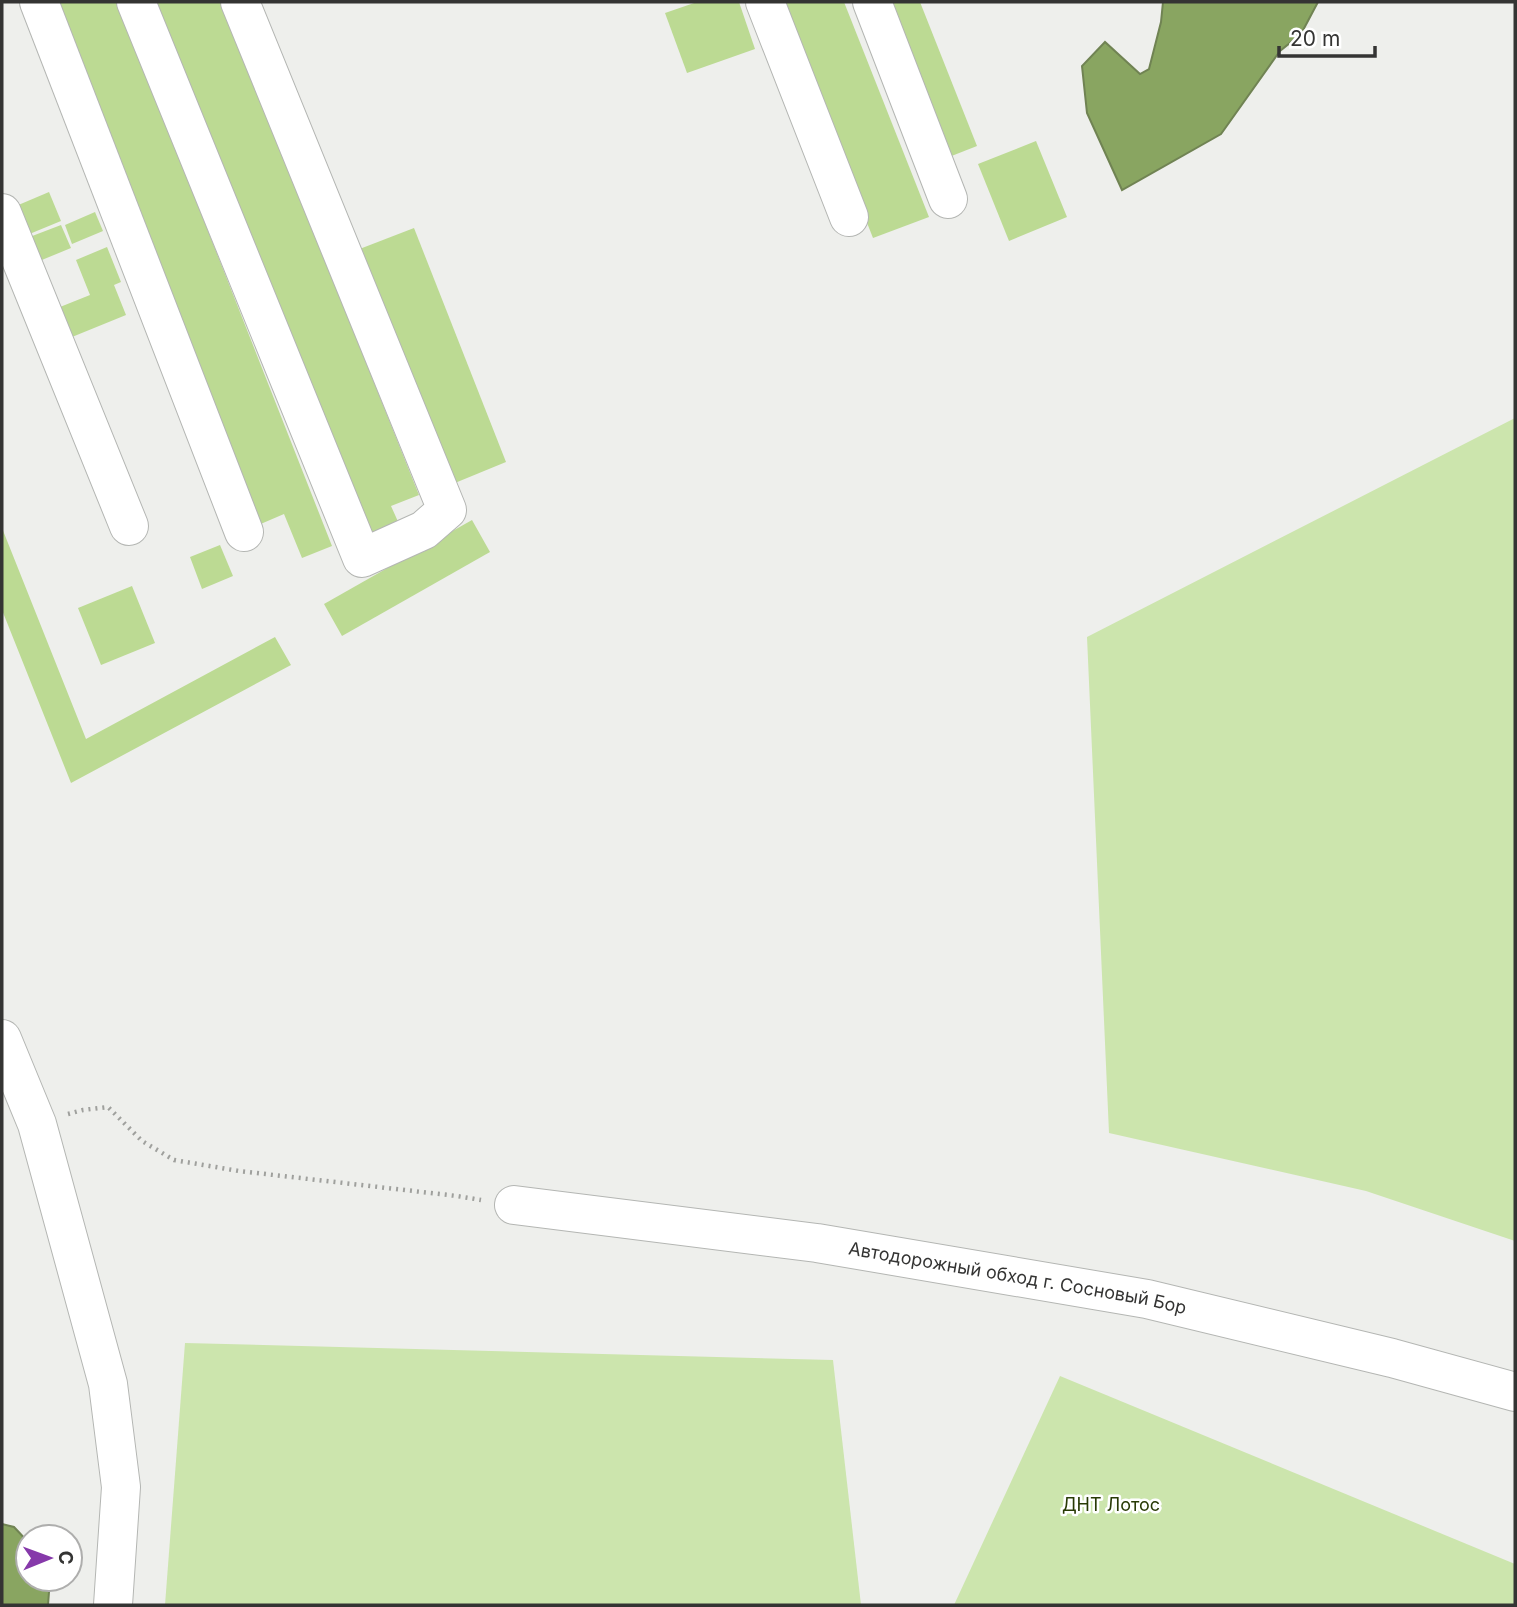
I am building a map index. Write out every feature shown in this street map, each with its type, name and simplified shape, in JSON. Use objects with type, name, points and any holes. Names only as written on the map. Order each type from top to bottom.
[{"type":"street","points":[[39,2],[244,532]]},
{"type":"street","points":[[136,2],[362,558],[424,530],[447,510],[240,2]]},
{"type":"street","points":[[765,2],[849,217]]},
{"type":"street","points":[[872,2],[948,199]]},
{"type":"street","points":[[2,213],[129,526]]},
{"type":"street","points":[[2,1039],[37,1124],[108,1384],[121,1487],[113,1605]]},
{"type":"street","name":"Автодорожный обход г. Сосновый Бор","points":[[514,1205],[817,1243],[1147,1300],[1392,1358],[1515,1392]]},
{"type":"path","points":[[37,1124],[83,1110],[108,1107],[142,1141],[174,1160],[239,1171],[514,1205]]},
{"type":"green space","points":[[1515,418],[1515,1241],[1366,1191],[1109,1133],[1087,637]]},
{"type":"green space","points":[[185,1343],[833,1360],[861,1605],[165,1605]]},
{"type":"green space","name":"ДНТ Лотос","points":[[1060,1376],[1515,1564],[1515,1605],[954,1605]]},
{"type":"shaded area","points":[[1163,2],[1318,2],[1301,34],[1280,51],[1221,134],[1122,190],[1087,113],[1082,66],[1105,42],[1140,74],[1149,69],[1161,22]]},
{"type":"shaded area","points":[[2,1524],[14,1527],[14,1593],[49,1593],[48,1605],[2,1605]]},
{"type":"building","points":[[50,2],[118,2],[332,546],[302,558],[284,514],[256,526]]},
{"type":"building","points":[[156,2],[222,2],[419,495],[391,506],[400,526],[370,538]]},
{"type":"building","points":[[697,2],[739,2],[755,49],[687,73],[665,13]]},
{"type":"building","points":[[780,2],[844,2],[929,217],[873,238]]},
{"type":"building","points":[[887,2],[920,2],[977,146],[949,157]]},
{"type":"building","points":[[1036,141],[1067,217],[1009,241],[978,164]]},
{"type":"building","points":[[49,192],[61,221],[27,235],[16,206]]},
{"type":"building","points":[[95,212],[103,231],[72,244],[65,225]]},
{"type":"building","points":[[61,225],[71,248],[37,262],[27,238]]},
{"type":"building","points":[[414,228],[506,462],[450,485],[357,250]]},
{"type":"building","points":[[107,247],[121,282],[114,285],[126,315],[72,337],[60,307],[90,295],[76,260]]},
{"type":"building","points":[[472,520],[490,552],[342,636],[324,604]]},
{"type":"building","points":[[2,528],[86,739],[275,637],[291,665],[71,783],[2,610]]},
{"type":"building","points":[[220,545],[233,576],[202,589],[190,557]]},
{"type":"building","points":[[132,586],[155,643],[101,665],[78,608]]}]
